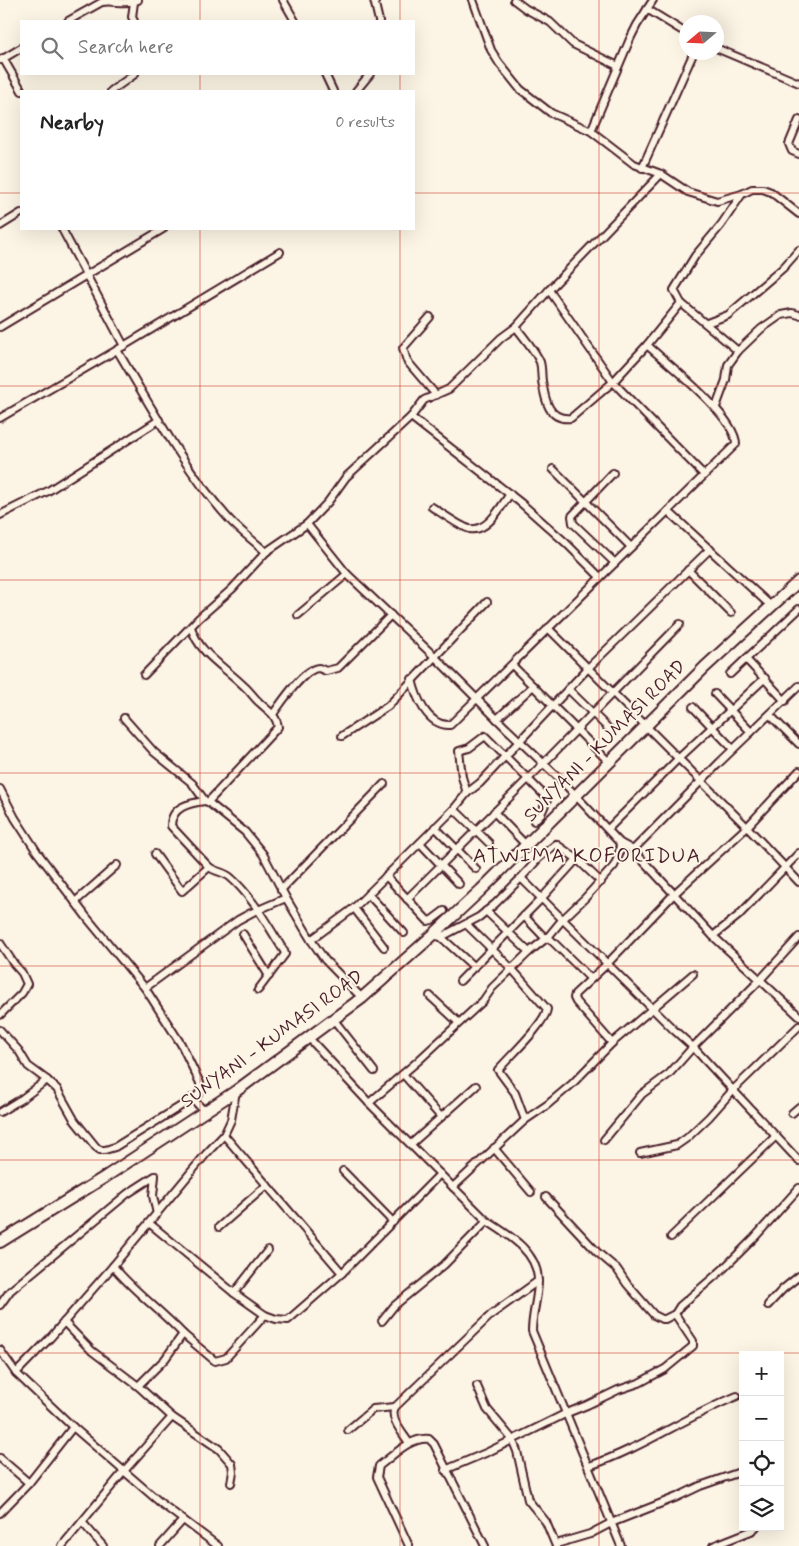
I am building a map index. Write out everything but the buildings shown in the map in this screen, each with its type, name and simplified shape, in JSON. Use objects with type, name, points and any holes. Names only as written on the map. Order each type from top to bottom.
[{"type":"main road","name":"SUNYANI - KUMASI ROAD","points":[[0,1242],[105,1177],[236,1090],[334,1020],[437,936],[576,794],[705,667],[799,581]]},
{"type":"street","points":[[70,20],[108,0],[136,1],[132,17],[134,20]]},
{"type":"street","points":[[283,0],[294,20]]},
{"type":"street","points":[[374,0],[379,20]]},
{"type":"street","points":[[473,0],[492,52],[515,84],[555,115],[591,131],[634,164],[661,174],[688,192],[717,201],[752,189],[762,188],[771,192],[799,214]]},
{"type":"street","points":[[514,0],[550,22],[573,44],[618,66]]},
{"type":"street","points":[[591,131],[637,25],[653,0]]},
{"type":"street","points":[[647,9],[679,29]]},
{"type":"street","points":[[20,49],[2,59],[21,90]]},
{"type":"street","points":[[724,51],[799,83]]},
{"type":"street","points":[[642,168],[690,60]]},
{"type":"street","points":[[112,90],[134,75]]},
{"type":"street","points":[[326,75],[333,90]]},
{"type":"street","points":[[360,90],[369,75]]},
{"type":"street","points":[[799,120],[789,144],[792,151],[799,154]]},
{"type":"street","points":[[144,675],[191,626],[232,589],[266,552],[307,524],[328,502],[346,478],[411,417],[424,400],[449,389],[501,338],[516,327],[661,174]]},
{"type":"street","points":[[738,351],[681,303],[674,292],[674,288],[742,194]]},
{"type":"street","points":[[0,226],[20,214]]},
{"type":"street","points":[[63,230],[124,346]]},
{"type":"street","points":[[0,327],[161,230]]},
{"type":"street","points":[[706,323],[728,315],[783,268],[799,250]]},
{"type":"street","points":[[0,418],[280,252]]},
{"type":"street","points":[[549,290],[613,382],[704,475]]},
{"type":"street","points":[[516,327],[541,364],[542,380],[547,403],[551,411],[562,419],[571,418],[613,382],[681,303]]},
{"type":"street","points":[[716,407],[726,380],[728,365],[738,351],[761,329],[780,315],[792,313],[799,316]]},
{"type":"street","points":[[430,317],[403,348],[406,360],[436,395]]},
{"type":"street","points":[[412,679],[416,696],[426,713],[436,721],[450,725],[736,444],[734,434],[716,407],[646,345]]},
{"type":"street","points":[[117,350],[206,493],[238,529],[266,552]]},
{"type":"street","points":[[411,417],[510,494],[566,543],[600,577]]},
{"type":"street","points":[[0,515],[48,490],[159,420]]},
{"type":"street","points":[[553,469],[631,547]]},
{"type":"street","points":[[614,473],[572,516],[572,523],[615,563]]},
{"type":"street","points":[[432,508],[470,529],[480,528],[488,523],[510,494]]},
{"type":"street","points":[[668,511],[771,606]]},
{"type":"street","points":[[307,524],[347,574],[576,794],[620,843],[634,850],[713,936],[799,1016]]},
{"type":"street","points":[[311,940],[354,908],[520,742],[589,667],[710,550]]},
{"type":"street","points":[[688,570],[731,613]]},
{"type":"street","points":[[298,615],[347,574]]},
{"type":"street","points":[[342,736],[388,706],[487,602]]},
{"type":"street","points":[[730,674],[799,609]]},
{"type":"street","points":[[273,714],[310,670],[319,668],[326,671],[338,668],[391,615]]},
{"type":"street","points":[[407,898],[543,764],[680,624]]},
{"type":"street","points":[[191,626],[194,638],[200,645],[218,664],[246,687],[260,704],[273,714],[278,727],[207,801],[189,803],[181,807],[176,811],[170,823],[209,867],[231,878],[258,910],[285,954],[258,990]]},
{"type":"street","points":[[548,628],[589,667],[799,882]]},
{"type":"street","points":[[746,659],[785,701]]},
{"type":"street","points":[[512,665],[609,762]]},
{"type":"street","points":[[608,829],[765,678]]},
{"type":"street","points":[[497,719],[533,686]]},
{"type":"street","points":[[634,850],[733,749],[799,686]]},
{"type":"street","points":[[568,689],[610,730]]},
{"type":"street","points":[[714,694],[751,732]]},
{"type":"street","points":[[693,707],[733,749]]},
{"type":"street","points":[[770,715],[799,744]]},
{"type":"street","points":[[124,718],[154,752],[192,783],[207,801],[253,841],[263,854],[281,890],[311,940],[325,960],[362,998]]},
{"type":"street","points":[[467,793],[462,777],[459,750],[469,748],[485,736],[545,796],[547,800],[541,814],[534,821]]},
{"type":"street","points":[[612,1043],[578,1006],[574,998],[575,994],[607,964],[674,894],[747,827],[799,771]]},
{"type":"street","points":[[281,890],[384,784]]},
{"type":"street","points":[[0,789],[15,818],[37,852],[75,902],[146,988],[181,1044],[200,1083],[200,1092],[115,1147],[109,1150],[100,1150],[75,1121],[57,1089],[28,1066],[19,1051],[0,1030]]},
{"type":"street","points":[[454,809],[489,843]]},
{"type":"street","points":[[494,812],[526,845]]},
{"type":"street","points":[[435,827],[476,869]]},
{"type":"street","points":[[420,842],[459,884]]},
{"type":"street","points":[[369,1103],[483,1001],[529,952],[547,938],[614,866],[619,855],[620,843]]},
{"type":"street","points":[[474,967],[437,936],[467,925],[486,911],[554,844],[559,844],[601,882]]},
{"type":"street","points":[[713,936],[738,916],[799,853]]},
{"type":"street","points":[[154,854],[182,891],[209,867]]},
{"type":"street","points":[[460,981],[541,899],[576,859]]},
{"type":"street","points":[[75,902],[117,865]]},
{"type":"street","points":[[386,876],[428,921],[444,911]]},
{"type":"street","points":[[521,878],[674,1030],[694,1047],[799,1161]]},
{"type":"street","points":[[368,894],[404,933]]},
{"type":"street","points":[[146,988],[238,920],[286,898]]},
{"type":"street","points":[[354,908],[384,947]]},
{"type":"street","points":[[486,911],[529,952]]},
{"type":"street","points":[[524,916],[591,979]]},
{"type":"street","points":[[467,925],[512,969],[547,1011],[539,1026],[498,1070],[515,1093],[525,1120]]},
{"type":"street","points":[[243,934],[269,976]]},
{"type":"street","points":[[604,1140],[642,1094],[669,1074],[799,937]]},
{"type":"street","points":[[0,942],[22,973],[27,984],[22,993],[0,1015]]},
{"type":"street","points":[[453,1187],[525,1120],[572,1084],[612,1043],[652,1007],[693,974]]},
{"type":"street","points":[[430,996],[458,1022]]},
{"type":"street","points":[[334,1020],[374,1071]]},
{"type":"street","points":[[640,1153],[678,1145],[709,1117],[733,1090],[799,1026]]},
{"type":"street","points":[[309,1038],[369,1103],[487,1221],[511,1236],[532,1259],[538,1281],[532,1317],[532,1331],[621,1546]]},
{"type":"street","points":[[403,1074],[441,1117]]},
{"type":"street","points":[[0,1112],[47,1080]]},
{"type":"street","points":[[411,1144],[476,1086]]},
{"type":"street","points":[[16,1372],[64,1322],[224,1135],[231,1120],[236,1090]]},
{"type":"street","points":[[192,1098],[204,1111]]},
{"type":"street","points":[[792,1113],[799,1107]]},
{"type":"street","points":[[224,1135],[342,1273]]},
{"type":"street","points":[[671,1237],[776,1136]]},
{"type":"street","points":[[494,1148],[531,1192]]},
{"type":"street","points":[[343,1170],[393,1222]]},
{"type":"street","points":[[149,1223],[234,1293],[265,1315],[276,1319],[288,1320],[342,1273],[440,1174]]},
{"type":"street","points":[[0,1305],[10,1291],[127,1194],[155,1176],[153,1196],[157,1214]]},
{"type":"street","points":[[220,1227],[267,1185]]},
{"type":"street","points":[[546,1197],[596,1252],[618,1269],[627,1284],[654,1315],[665,1319],[674,1314],[680,1306],[722,1270],[799,1188]]},
{"type":"street","points":[[382,1321],[394,1306],[444,1265],[487,1221]]},
{"type":"street","points":[[234,1293],[268,1250]]},
{"type":"street","points":[[113,1266],[154,1308],[168,1318],[183,1334],[215,1361],[226,1358],[265,1315]]},
{"type":"street","points":[[768,1305],[799,1276]]},
{"type":"street","points":[[410,1443],[393,1418],[395,1407],[492,1314],[538,1281]]},
{"type":"street","points":[[445,1470],[488,1452],[618,1390],[639,1383],[665,1369],[693,1346],[693,1341],[674,1314]]},
{"type":"street","points":[[64,1322],[92,1351],[138,1386],[172,1417],[219,1449],[232,1464],[231,1483]]},
{"type":"street","points":[[138,1386],[165,1358],[183,1334]]},
{"type":"street","points":[[0,1350],[16,1372],[73,1428],[125,1470],[162,1504],[218,1546]]},
{"type":"street","points":[[477,1386],[487,1410],[512,1439],[518,1451],[528,1500],[546,1522],[556,1545],[590,1534],[611,1522],[739,1472]]},
{"type":"street","points":[[588,1466],[612,1458],[690,1417],[737,1396]]},
{"type":"street","points":[[348,1430],[373,1409],[395,1407]]},
{"type":"street","points":[[62,1546],[172,1417]]},
{"type":"street","points":[[0,1513],[29,1483],[73,1428]]},
{"type":"street","points":[[409,1546],[378,1477],[379,1466],[410,1443],[422,1438],[429,1439],[434,1444],[445,1470],[471,1516],[484,1546]]},
{"type":"street","points":[[0,1458],[29,1483]]},
{"type":"street","points":[[160,1546],[183,1520]]},
{"type":"street","points":[[82,1522],[102,1546]]},
{"type":"street","points":[[713,1546],[751,1531]]},
{"type":"district","name":"ATWIMA KOFORIDUA","points":[[587,856]]}]
